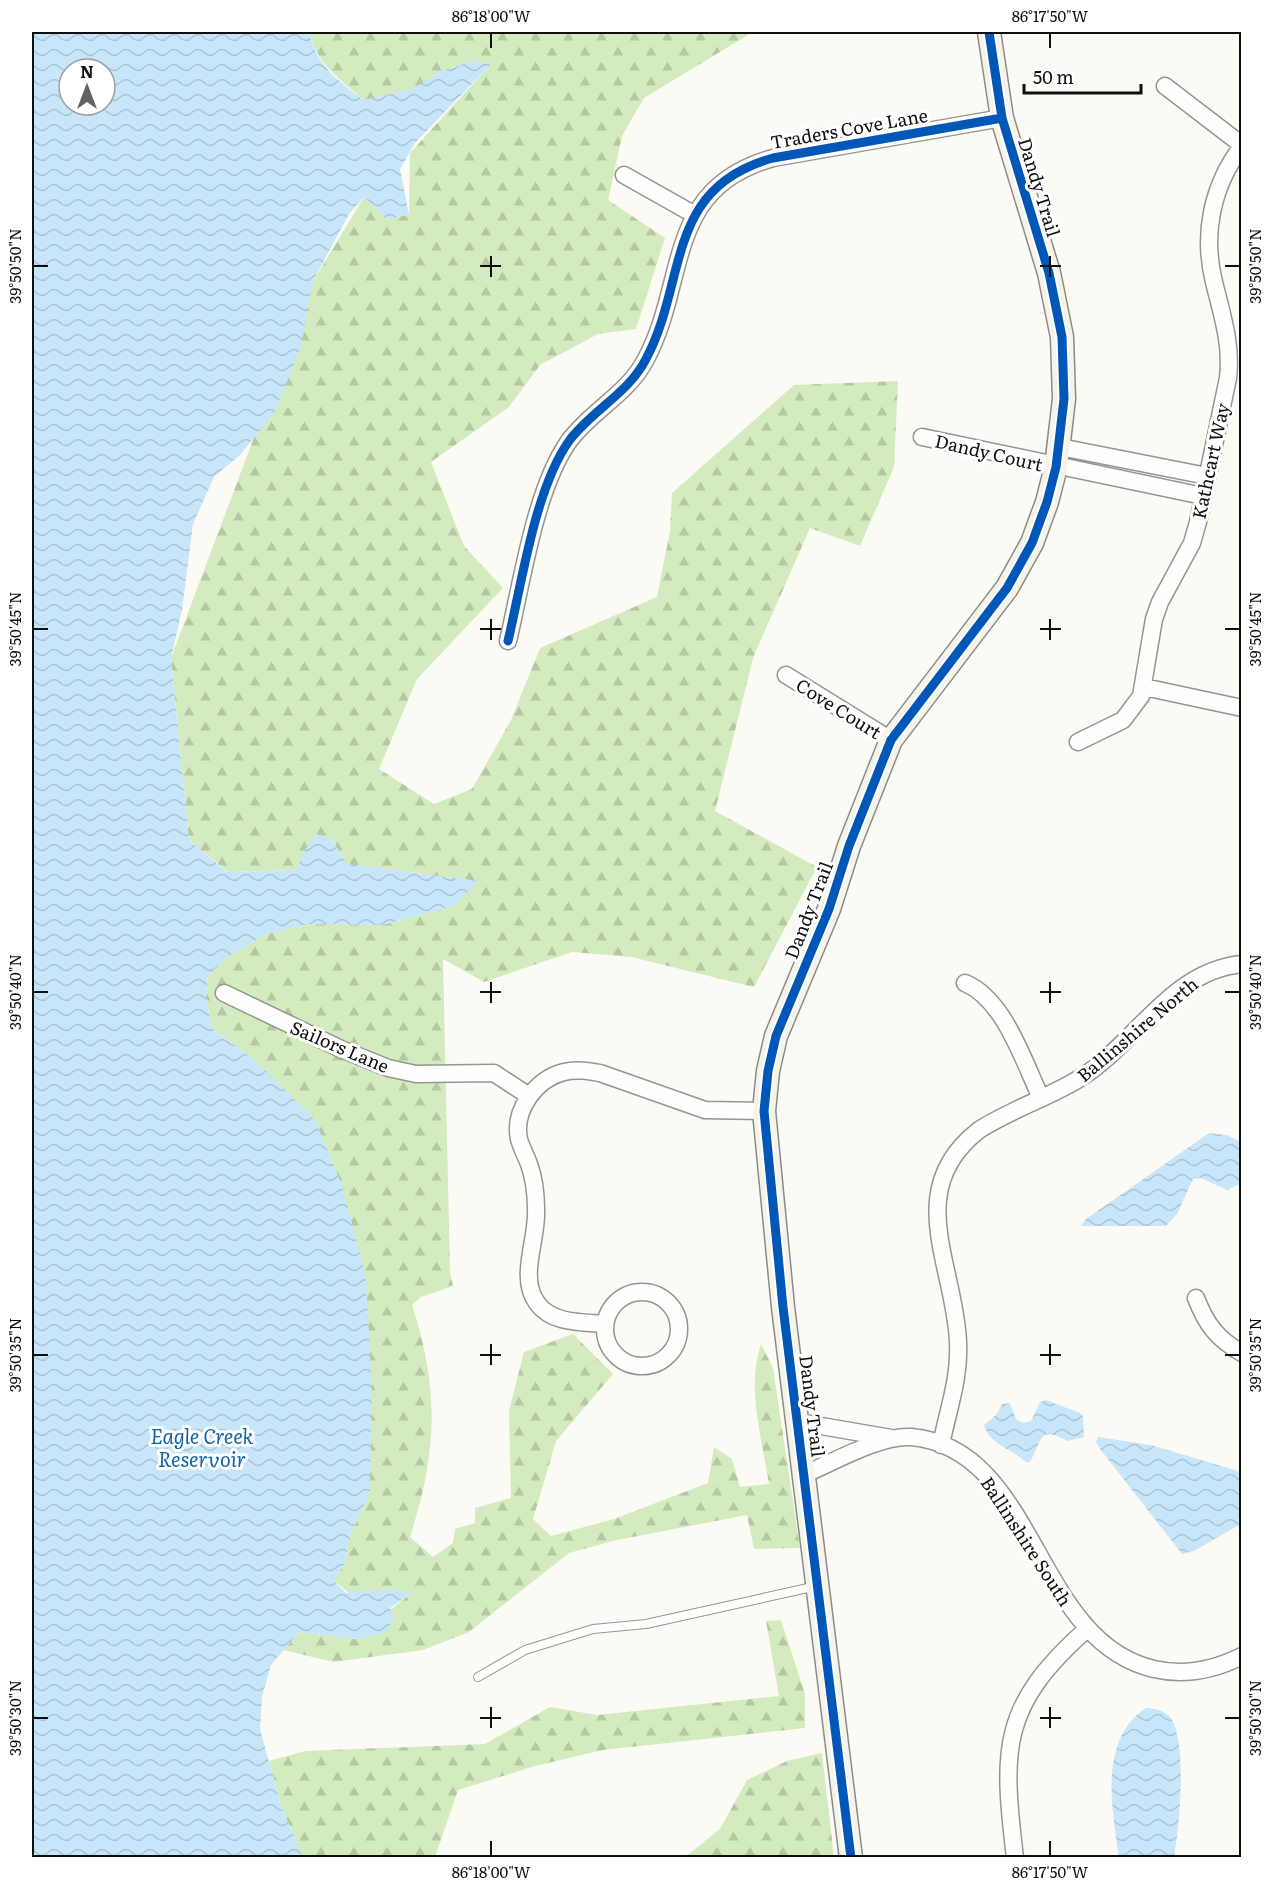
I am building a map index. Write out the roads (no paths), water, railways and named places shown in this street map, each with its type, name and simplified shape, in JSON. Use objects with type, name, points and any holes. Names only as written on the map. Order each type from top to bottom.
[{"type":"street","name":"Dandy Trail","points":[[851,1857],[782,1295],[764,1111],[768,1071],[776,1036],[829,909],[849,846],[891,740],[1007,588],[1032,543],[1047,502],[1058,457],[1065,373],[1058,310],[1002,118],[989,32]]},
{"type":"street","points":[[1165,86],[1242,145]]},
{"type":"street","name":"Traders Cove Lane","points":[[508,641],[550,474],[574,435],[625,389],[645,361],[655,339],[683,240],[695,215],[725,181],[746,167],[764,160],[1002,118]]},
{"type":"street","name":"Kathcart Way","points":[[1078,742],[1123,720],[1139,701],[1144,687],[1154,619],[1160,602],[1192,543],[1229,358],[1226,327],[1210,263],[1210,226],[1220,183],[1242,145]]},
{"type":"street","points":[[624,174],[695,215]]},
{"type":"street","name":"Dandy Court","points":[[922,437],[1058,457]]},
{"type":"street","points":[[1058,457],[1207,477]]},
{"type":"street","points":[[1058,457],[1203,496]]},
{"type":"street","name":"Cove Court","points":[[786,675],[891,740]]},
{"type":"street","points":[[1144,687],[1242,708]]},
{"type":"street","name":"Ballinshire North","points":[[941,1444],[953,1401],[959,1356],[956,1319],[936,1224],[936,1203],[941,1182],[950,1162],[973,1134],[1078,1080],[1109,1055],[1186,984],[1205,974],[1242,964]]},
{"type":"street","points":[[965,984],[980,993],[999,1013],[1041,1098]]},
{"type":"street","name":"Sailors Lane","points":[[224,993],[341,1049],[388,1068],[416,1074],[494,1072],[529,1096]]},
{"type":"street","points":[[605,1324],[559,1319],[540,1307],[529,1287],[528,1273],[534,1244],[536,1207],[532,1178],[519,1139],[519,1129],[521,1113],[529,1096],[544,1081],[557,1074],[586,1071],[600,1073],[705,1110],[764,1111]]},
{"type":"street","points":[[646,1291],[662,1297],[671,1304],[677,1314],[680,1331],[677,1342],[667,1356],[657,1363],[640,1366],[624,1361],[615,1354],[607,1342],[605,1324],[608,1313],[618,1299],[628,1294],[646,1291]]},
{"type":"street","points":[[1196,1298],[1211,1330],[1224,1343],[1242,1353]]},
{"type":"street","points":[[798,1422],[892,1438]]},
{"type":"street","name":"Ballinshire South","points":[[805,1474],[892,1438],[911,1437],[941,1444],[973,1464],[999,1491],[1074,1612],[1087,1629],[1109,1649],[1141,1666],[1163,1671],[1199,1671],[1242,1656]]},
{"type":"street","points":[[1015,1857],[1007,1778],[1008,1756],[1017,1720],[1041,1675],[1087,1629]]},
{"type":"lane","points":[[478,1677],[525,1650],[593,1629],[646,1624],[818,1586]]},
{"type":"water","name":"Eagle Creek Reservoir","points":[[32,32],[310,32],[312,43],[329,71],[364,100],[413,89],[439,72],[472,61],[491,64],[415,143],[400,169],[409,214],[387,220],[364,197],[349,214],[312,283],[301,347],[275,412],[240,455],[214,477],[193,524],[182,610],[171,658],[189,840],[227,872],[296,870],[304,851],[316,834],[331,838],[347,864],[478,881],[454,906],[382,925],[309,924],[267,934],[227,957],[208,976],[206,997],[212,1028],[254,1060],[314,1118],[342,1185],[366,1277],[372,1393],[370,1492],[351,1533],[344,1565],[333,1580],[346,1593],[389,1589],[411,1593],[390,1608],[394,1616],[387,1632],[355,1639],[299,1632],[271,1665],[262,1697],[260,1729],[282,1809],[303,1857],[32,1857]]},
{"type":"water","points":[[1209,1133],[1227,1135],[1241,1142],[1241,1187],[1237,1185],[1227,1190],[1201,1178],[1193,1179],[1177,1214],[1166,1226],[1081,1226],[1086,1219]]},
{"type":"water","points":[[1046,1400],[1080,1413],[1083,1416],[1084,1437],[1067,1441],[1051,1434],[1046,1435],[1040,1441],[1030,1462],[1026,1462],[996,1442],[987,1432],[984,1425],[997,1414],[1002,1404],[1010,1403],[1016,1419],[1023,1423],[1031,1421],[1040,1402]]},
{"type":"water","points":[[1098,1437],[1151,1445],[1241,1472],[1241,1524],[1194,1551],[1182,1554],[1100,1449],[1096,1442]]},
{"type":"water","points":[[1146,1708],[1168,1715],[1174,1725],[1178,1741],[1181,1783],[1174,1857],[1119,1857],[1112,1797],[1115,1756],[1121,1738],[1131,1721]]}]
